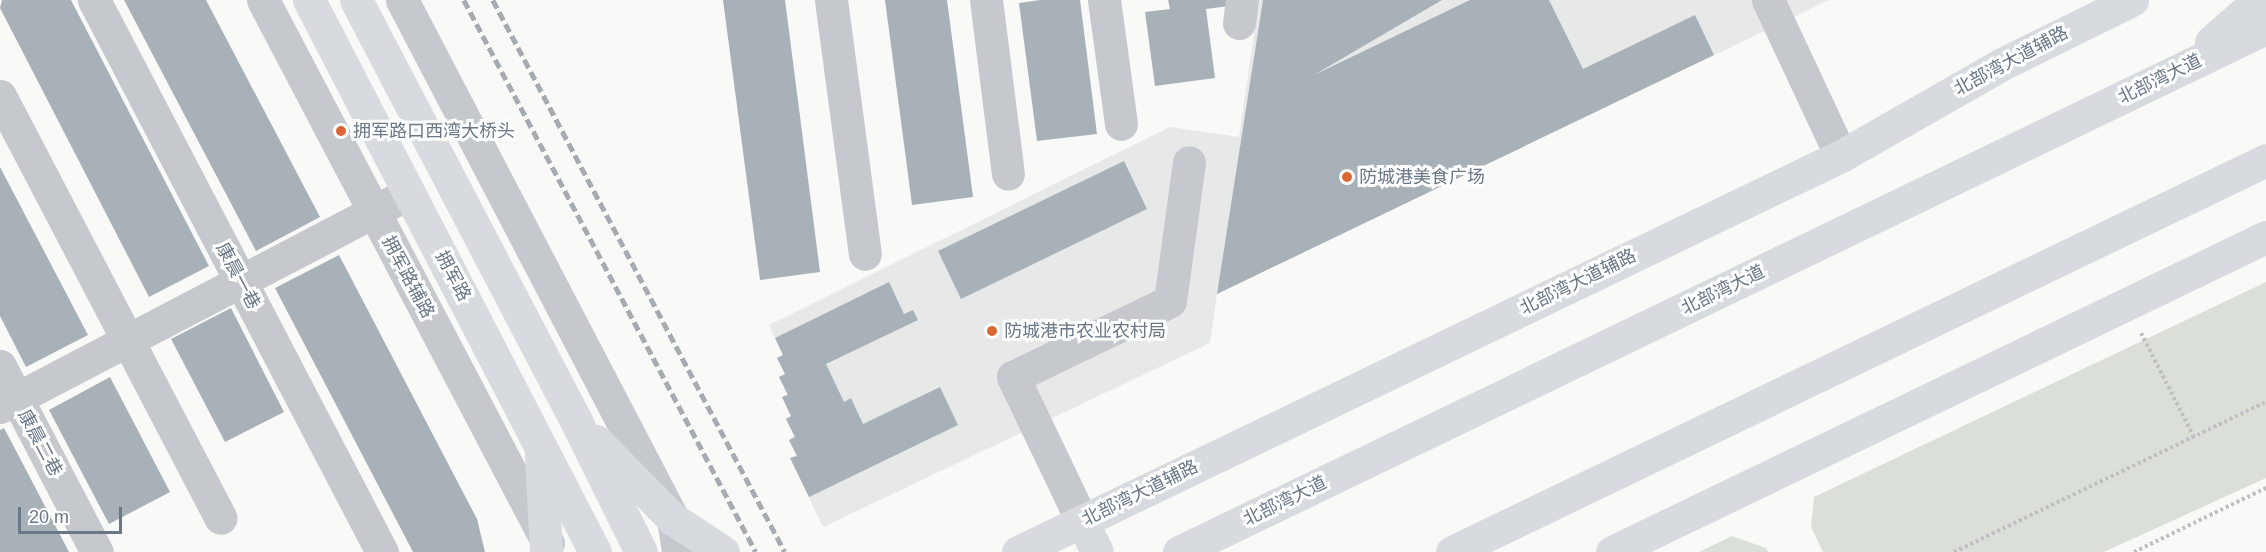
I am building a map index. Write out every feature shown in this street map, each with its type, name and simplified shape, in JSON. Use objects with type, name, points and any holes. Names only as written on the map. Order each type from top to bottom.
[{"type":"main road","name":"拥军路","points":[[309,0],[540,441],[595,552]]},
{"type":"main road","points":[[356,0],[576,421],[641,552]]},
{"type":"main road","name":"北部湾大道辅路","points":[[1018,552],[1840,156],[2002,63],[2132,0]]},
{"type":"main road","points":[[2177,71],[2259,0]]},
{"type":"main road","name":"北部湾大道","points":[[1179,552],[2266,28]]},
{"type":"main road","points":[[1452,552],[2266,160]]},
{"type":"main road","points":[[1612,552],[2266,237]]},
{"type":"main road","points":[[576,421],[673,519],[723,552]]},
{"type":"main road","points":[[540,441],[549,548]]},
{"type":"main road","points":[[1082,521],[1097,552]]},
{"type":"street","name":"康晨一巷","points":[[94,0],[382,552]]},
{"type":"street","name":"拥军路辅路","points":[[263,0],[549,548]]},
{"type":"street","points":[[402,0],[673,519],[678,552]]},
{"type":"street","points":[[831,0],[865,254]]},
{"type":"street","points":[[986,0],[1008,174]]},
{"type":"street","points":[[1104,0],[1121,124]]},
{"type":"street","points":[[1768,0],[1840,156]]},
{"type":"street","points":[[0,96],[221,518]]},
{"type":"street","points":[[1082,521],[1012,377],[1170,301],[1189,162]]},
{"type":"street","points":[[8,402],[410,193]]},
{"type":"street","name":"康晨二巷","points":[[0,366],[8,402],[97,552]]},
{"type":"path","points":[[2126,304],[2194,437]]},
{"type":"path","points":[[1954,552],[2266,402]]},
{"type":"path","points":[[2133,552],[2266,488]]},
{"type":"shaded area","points":[[1259,0],[1829,0],[1217,294],[1210,343],[823,527],[790,458],[796,455],[789,440],[794,436],[786,419],[791,416],[782,397],[787,394],[779,377],[785,374],[777,358],[783,355],[769,325],[1170,127],[1239,137]]},
{"type":"shaded area","points":[[2266,282],[2266,478],[2104,552],[1823,552],[1811,527],[1814,497]]},
{"type":"shaded area","points":[[1732,536],[1766,548],[1768,552],[1699,552]]},
{"type":"building","points":[[2,0],[71,0],[209,266],[149,297],[0,8]]},
{"type":"building","points":[[124,0],[206,0],[320,217],[256,251]]},
{"type":"building","points":[[723,0],[785,0],[820,272],[760,280]]},
{"type":"building","points":[[885,0],[947,0],[973,197],[912,205]]},
{"type":"building","points":[[1040,0],[1080,0],[1097,134],[1037,141],[1019,3]]},
{"type":"building","points":[[1168,0],[1228,0],[1229,6],[1206,9],[1215,78],[1155,86],[1145,12],[1170,9]]},
{"type":"building","name":"防城港美食广场","points":[[1263,0],[1442,0],[1314,75],[1470,0],[1549,0],[1583,69],[1695,15],[1714,55],[1217,294]]},
{"type":"building","points":[[1124,161],[1147,209],[961,299],[938,251]]},
{"type":"building","points":[[0,167],[88,335],[26,367],[0,316]]},
{"type":"building","points":[[339,255],[477,519],[485,552],[413,552],[275,288]]},
{"type":"building","points":[[889,282],[904,314],[913,310],[918,320],[826,364],[844,402],[851,398],[863,424],[940,387],[958,425],[809,497],[790,458],[797,456],[789,440],[795,437],[786,419],[791,416],[782,397],[788,395],[779,377],[785,374],[777,358],[783,355],[775,338]]},
{"type":"building","points":[[231,308],[284,412],[225,442],[171,339]]},
{"type":"building","points":[[110,377],[170,492],[109,524],[49,410]]},
{"type":"building","points":[[4,428],[69,552],[0,552],[0,430]]},
{"type":"railway","points":[[464,0],[756,552]]},
{"type":"railway","points":[[493,0],[785,552]]},
{"type":"place","name":"拥军路口西湾大桥头","points":[[341,131]]},
{"type":"place","name":"防城港美食广场","points":[[1347,177]]},
{"type":"place","name":"防城港市农业农村局","points":[[992,331]]}]
